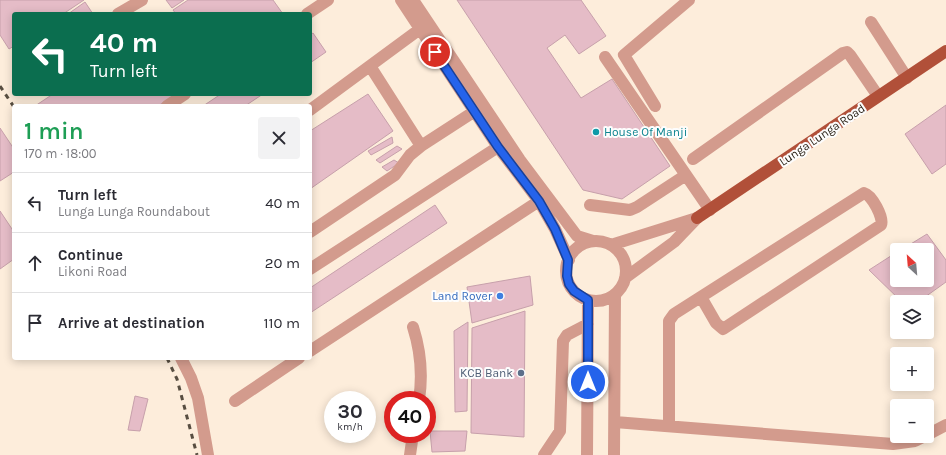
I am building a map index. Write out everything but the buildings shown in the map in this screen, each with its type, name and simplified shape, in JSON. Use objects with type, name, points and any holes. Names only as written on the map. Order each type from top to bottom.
[{"type":"main road","name":"Lunga Lunga Road","points":[[697,218],[946,51]]},
{"type":"street","points":[[120,12],[128,4],[142,0]]},
{"type":"street","points":[[309,12],[328,0]]},
{"type":"street","points":[[401,0],[498,147],[539,201],[555,229],[568,260],[567,276],[569,284],[574,291],[588,300],[598,301],[607,299],[615,294],[625,278],[626,269],[624,259],[611,245],[577,236],[520,160],[413,0]]},
{"type":"street","points":[[656,106],[624,55],[689,0]]},
{"type":"street","points":[[872,22],[907,78]]},
{"type":"street","points":[[312,109],[420,29]]},
{"type":"street","points":[[693,159],[843,53],[847,52],[850,55],[878,96]]},
{"type":"street","points":[[605,57],[710,210]]},
{"type":"street","points":[[370,66],[420,146]]},
{"type":"street","points":[[170,104],[182,96]]},
{"type":"street","points":[[312,231],[395,175],[410,155],[420,146],[475,111]]},
{"type":"street","points":[[312,268],[498,147]]},
{"type":"street","points":[[590,205],[630,210],[686,175]]},
{"type":"street","points":[[665,426],[669,420],[669,321],[674,314],[864,193],[869,196],[882,218],[881,225],[723,329],[716,323],[701,297]]},
{"type":"street","points":[[312,350],[539,201]]},
{"type":"street","name":"Lunga Lunga Road","points":[[611,245],[697,218]]},
{"type":"street","name":"Lunga Lunga Road","points":[[625,278],[674,242],[697,218]]},
{"type":"street","points":[[568,260],[575,250],[581,245],[593,241]]},
{"type":"street","points":[[614,455],[615,294]]},
{"type":"street","points":[[587,455],[588,300]]},
{"type":"street","points":[[544,455],[560,431],[563,341],[567,335],[588,324]]},
{"type":"street","points":[[413,327],[418,342],[422,377],[420,391]]},
{"type":"street","points":[[181,360],[191,378],[198,398],[208,455]]},
{"type":"street","points":[[235,401],[296,360]]},
{"type":"street","points":[[615,422],[893,444],[898,443]]},
{"type":"street","points":[[934,431],[946,425]]},
{"type":"street","points":[[410,455],[412,443]]},
{"type":"railway","points":[[0,86],[12,104]]},
{"type":"railway","points":[[168,360],[177,379],[197,455]]},
{"type":"place","name":"House Of Manji","points":[[596,132]]},
{"type":"place","name":"Land Rover","points":[[500,296]]},
{"type":"place","name":"KCB Bank","points":[[521,373]]},
{"type":"route","points":[[435,52],[498,147],[539,201],[555,229],[568,260],[566,268],[569,284],[574,291],[588,300],[588,382]]}]
